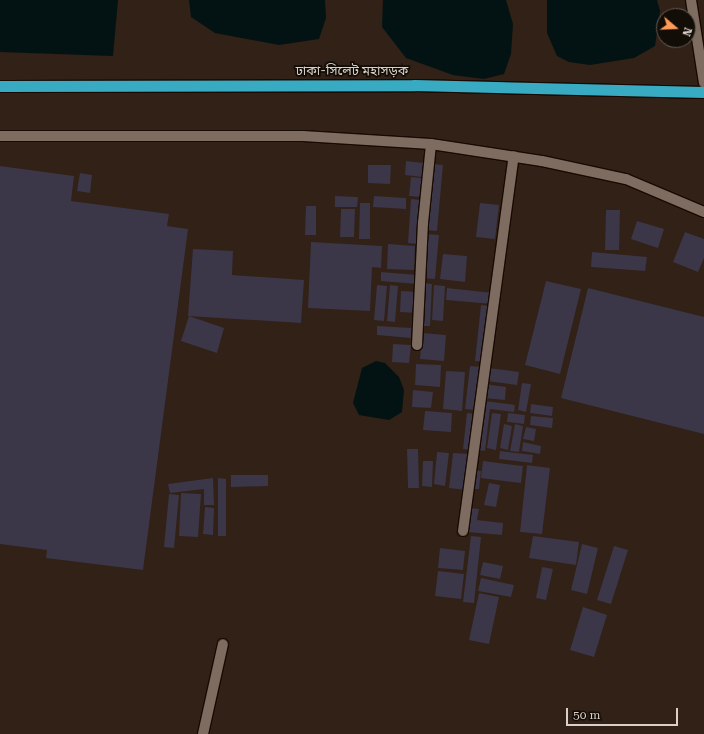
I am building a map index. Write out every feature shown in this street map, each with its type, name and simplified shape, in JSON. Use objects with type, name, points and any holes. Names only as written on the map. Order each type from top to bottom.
[{"type":"highway","name":"ঢাকা-সিলেট মহাসড়ক","points":[[0,86],[414,86],[704,92]]},
{"type":"street","points":[[691,0],[704,83]]},
{"type":"street","points":[[0,136],[303,136],[431,144],[514,156],[626,179],[704,212]]},
{"type":"street","points":[[417,345],[423,223],[431,144]]},
{"type":"street","points":[[463,531],[514,156]]},
{"type":"street","points":[[203,734],[223,644]]},
{"type":"shaded area","points":[[0,0],[118,0],[113,56],[0,52]]},
{"type":"shaded area","points":[[189,0],[325,0],[326,18],[319,39],[279,45],[215,33],[191,17]]},
{"type":"shaded area","points":[[383,0],[506,0],[513,24],[511,54],[504,74],[484,79],[453,75],[406,58],[382,27]]},
{"type":"shaded area","points":[[547,0],[657,0],[659,8],[656,8],[655,46],[634,58],[590,65],[569,62],[557,56],[547,33]]},
{"type":"shaded area","points":[[376,361],[385,363],[399,377],[404,390],[402,412],[389,420],[359,415],[353,403],[362,368]]},
{"type":"building","points":[[406,161],[424,163],[422,177],[405,175]]},
{"type":"building","points":[[432,164],[443,165],[437,231],[426,230]]},
{"type":"building","points":[[368,165],[391,165],[390,184],[368,183]]},
{"type":"building","points":[[0,166],[74,176],[71,201],[169,214],[167,226],[188,229],[143,570],[46,558],[47,550],[0,544]]},
{"type":"building","points":[[80,173],[92,175],[90,193],[77,191]]},
{"type":"building","points":[[411,177],[422,178],[421,197],[409,196]]},
{"type":"building","points":[[335,196],[358,197],[357,207],[335,207]]},
{"type":"building","points":[[374,196],[406,198],[406,209],[373,207]]},
{"type":"building","points":[[411,199],[421,200],[418,244],[408,243]]},
{"type":"building","points":[[360,203],[370,203],[370,239],[359,239]]},
{"type":"building","points":[[480,203],[499,205],[495,239],[476,237]]},
{"type":"building","points":[[306,206],[316,206],[316,235],[305,235]]},
{"type":"building","points":[[341,209],[355,209],[354,237],[340,237]]},
{"type":"building","points":[[606,210],[620,210],[619,250],[605,250]]},
{"type":"building","points":[[637,221],[664,229],[658,248],[631,239]]},
{"type":"building","points":[[685,232],[704,239],[704,258],[698,272],[673,262]]},
{"type":"building","points":[[426,234],[439,235],[435,279],[422,278]]},
{"type":"building","points":[[311,242],[382,246],[381,268],[372,267],[370,311],[308,308]]},
{"type":"building","points":[[388,244],[415,246],[414,270],[387,269]]},
{"type":"building","points":[[193,249],[233,251],[232,275],[304,280],[301,323],[188,316]]},
{"type":"building","points":[[592,252],[647,257],[645,271],[591,267]]},
{"type":"building","points":[[443,254],[467,256],[465,282],[440,279]]},
{"type":"building","points":[[381,272],[418,275],[417,284],[381,281]]},
{"type":"building","points":[[546,281],[581,289],[560,374],[525,365]]},
{"type":"building","points":[[423,283],[432,284],[430,326],[420,326]]},
{"type":"building","points":[[377,285],[387,286],[384,321],[374,320]]},
{"type":"building","points":[[390,285],[398,286],[395,322],[387,321]]},
{"type":"building","points":[[434,285],[445,286],[443,321],[432,320]]},
{"type":"building","points":[[447,288],[493,293],[492,304],[446,300]]},
{"type":"building","points":[[588,288],[704,317],[704,434],[561,398]]},
{"type":"building","points":[[401,291],[418,292],[417,313],[400,312]]},
{"type":"building","points":[[481,305],[489,306],[483,362],[475,361]]},
{"type":"building","points":[[189,316],[224,328],[217,353],[181,341]]},
{"type":"building","points":[[377,326],[412,328],[411,338],[377,335]]},
{"type":"building","points":[[422,333],[446,335],[444,361],[420,359]]},
{"type":"building","points":[[393,344],[411,345],[409,363],[392,362]]},
{"type":"building","points":[[416,364],[441,365],[440,387],[415,385]]},
{"type":"building","points":[[470,366],[481,367],[476,410],[465,409]]},
{"type":"building","points":[[488,368],[519,372],[517,385],[487,381]]},
{"type":"building","points":[[446,371],[465,372],[462,411],[443,409]]},
{"type":"building","points":[[522,383],[531,384],[526,412],[518,410]]},
{"type":"building","points":[[485,384],[506,387],[505,400],[483,398]]},
{"type":"building","points":[[413,390],[433,392],[431,408],[412,407]]},
{"type":"building","points":[[485,401],[515,405],[514,412],[490,409],[485,451],[478,450]]},
{"type":"building","points":[[531,404],[553,407],[552,416],[530,413]]},
{"type":"building","points":[[425,411],[452,413],[451,432],[423,430]]},
{"type":"building","points":[[467,413],[475,414],[472,450],[463,449]]},
{"type":"building","points":[[492,413],[501,414],[496,450],[487,448]]},
{"type":"building","points":[[508,413],[525,415],[524,424],[507,422]]},
{"type":"building","points":[[531,416],[553,418],[552,428],[530,425]]},
{"type":"building","points":[[504,424],[512,426],[508,450],[500,448]]},
{"type":"building","points":[[515,424],[523,426],[519,452],[510,451]]},
{"type":"building","points":[[526,427],[536,429],[534,441],[523,439]]},
{"type":"building","points":[[523,442],[541,446],[540,454],[522,451]]},
{"type":"building","points":[[407,449],[418,449],[419,488],[408,488]]},
{"type":"building","points":[[500,451],[533,455],[532,463],[499,459]]},
{"type":"building","points":[[437,452],[449,453],[445,486],[434,484]]},
{"type":"building","points":[[453,453],[470,454],[466,490],[449,488]]},
{"type":"building","points":[[423,461],[433,461],[432,487],[422,486]]},
{"type":"building","points":[[483,461],[523,466],[521,483],[481,478]]},
{"type":"building","points":[[527,465],[550,468],[542,534],[520,532]]},
{"type":"building","points":[[474,470],[481,471],[479,489],[473,489]]},
{"type":"building","points":[[231,475],[268,475],[268,486],[231,487]]},
{"type":"building","points":[[213,478],[214,505],[204,505],[204,489],[170,493],[168,484]]},
{"type":"building","points":[[218,478],[226,479],[226,536],[218,536]]},
{"type":"building","points":[[489,483],[500,485],[496,507],[484,505]]},
{"type":"building","points":[[181,493],[201,494],[198,537],[179,536]]},
{"type":"building","points":[[169,494],[179,495],[174,548],[164,547]]},
{"type":"building","points":[[205,507],[214,508],[213,535],[203,534]]},
{"type":"building","points":[[470,508],[479,509],[477,520],[503,523],[502,535],[468,532]]},
{"type":"building","points":[[471,536],[481,537],[474,603],[463,602]]},
{"type":"building","points":[[533,536],[579,542],[576,565],[529,558]]},
{"type":"building","points":[[582,544],[598,548],[587,594],[571,590]]},
{"type":"building","points":[[614,546],[628,550],[611,604],[597,600]]},
{"type":"building","points":[[440,548],[465,551],[463,570],[438,568]]},
{"type":"building","points":[[483,562],[503,566],[500,579],[480,575]]},
{"type":"building","points":[[542,567],[553,569],[546,600],[536,598]]},
{"type":"building","points":[[438,571],[464,574],[461,599],[435,596]]},
{"type":"building","points":[[481,578],[514,585],[511,597],[478,591]]},
{"type":"building","points":[[479,593],[499,597],[489,644],[469,640]]},
{"type":"building","points":[[583,607],[607,615],[594,657],[570,650]]}]
